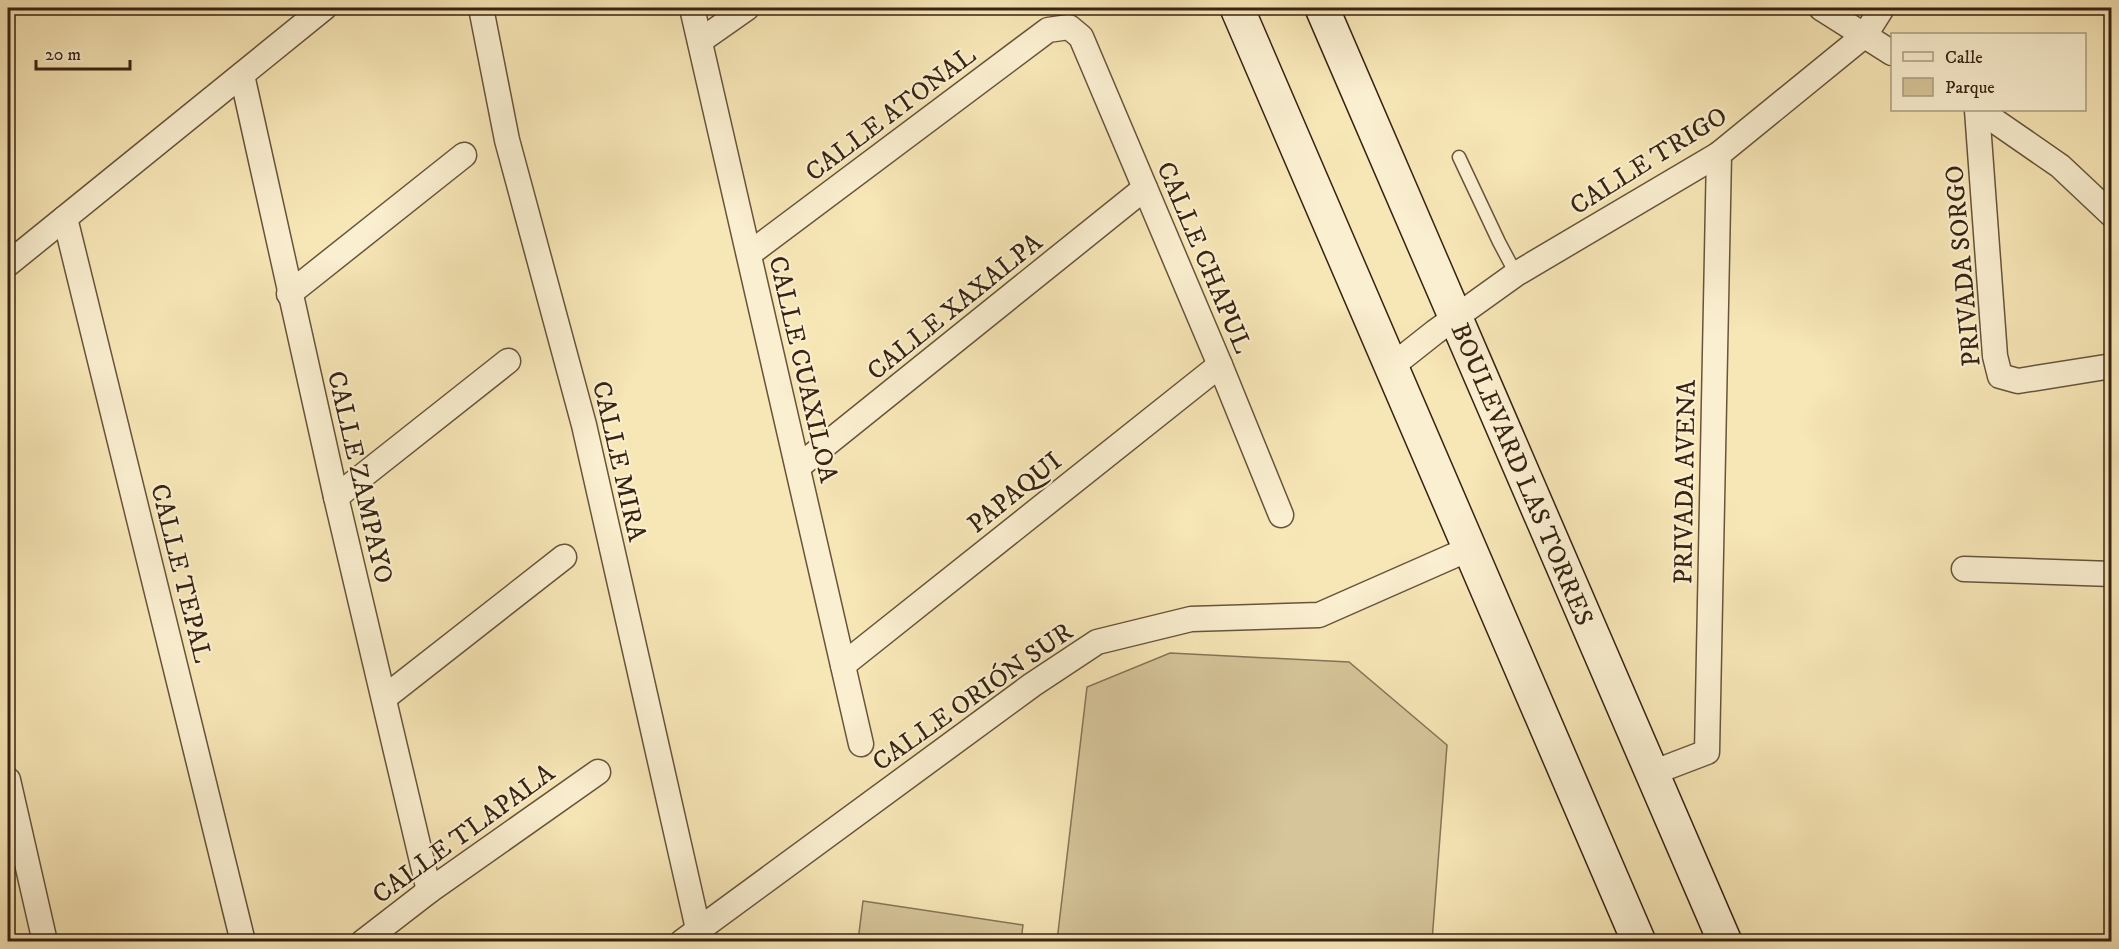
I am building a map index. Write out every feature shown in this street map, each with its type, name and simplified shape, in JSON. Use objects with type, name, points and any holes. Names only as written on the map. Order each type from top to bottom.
[{"type":"main road","points":[[1237,8],[1639,942]]},
{"type":"main road","name":"BOULEVARD LAS TORRES","points":[[1322,8],[1725,942]]},
{"type":"street","points":[[8,264],[324,8]]},
{"type":"street","name":"CALLE MIRA","points":[[481,8],[507,140],[584,425],[694,937]]},
{"type":"street","name":"CALLE CUAXILOA","points":[[692,8],[861,744]]},
{"type":"street","points":[[700,41],[747,8]]},
{"type":"street","points":[[1821,8],[1891,52]]},
{"type":"street","name":"CALLE TRIGO","points":[[1392,366],[1516,274],[1719,154],[1865,35],[1882,8]]},
{"type":"street","name":"CALLE CHAPUL","points":[[1069,27],[1082,37],[1281,515]]},
{"type":"street","name":"CALLE ATONAL","points":[[749,254],[1047,30],[1069,27]]},
{"type":"street","name":"CALLE ZAMPAYO","points":[[242,75],[289,294],[429,891]]},
{"type":"street","name":"PRIVADA SORGO","points":[[1978,111],[1995,356],[2000,376],[2018,381],[2112,366]]},
{"type":"street","points":[[1979,111],[2060,166],[2112,215]]},
{"type":"street","name":"PRIVADA AVENA","points":[[1652,773],[1707,752],[1719,154]]},
{"type":"street","points":[[289,294],[464,155]]},
{"type":"street","name":"CALLE XAXALPA","points":[[798,467],[1145,188]]},
{"type":"street","name":"CALLE TEPAL","points":[[65,218],[243,942]]},
{"type":"street","points":[[336,497],[508,362]]},
{"type":"street","name":"PAPAQUI","points":[[843,665],[1220,365]]},
{"type":"street","name":"CALLE ORIÓN SUR","points":[[694,937],[1032,685],[1097,642],[1191,619],[1319,615],[1471,548]]},
{"type":"street","points":[[384,698],[564,557]]},
{"type":"street","points":[[1964,569],[2112,574]]},
{"type":"street","name":"CALLE TLAPALA","points":[[363,942],[429,891],[598,772]]},
{"type":"street","points":[[8,780],[45,942]]},
{"type":"lane","points":[[1459,157],[1516,274]]},
{"type":"green space","points":[[1170,653],[1349,662],[1447,745],[1432,941],[1057,941],[1087,687]]},
{"type":"green space","points":[[863,901],[1023,925],[1021,941],[858,941]]}]
